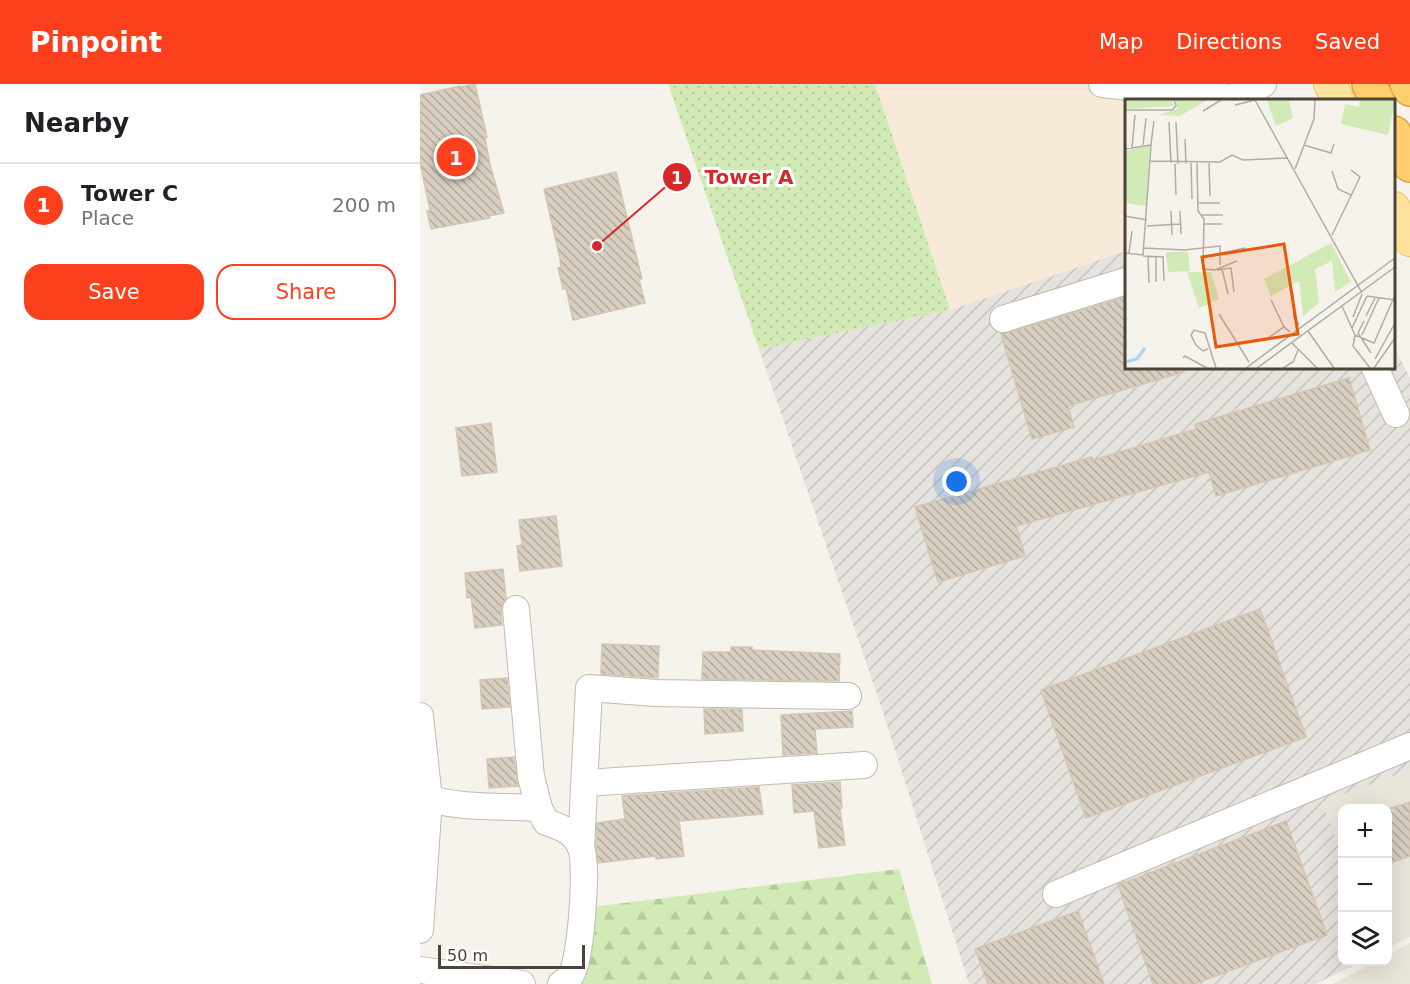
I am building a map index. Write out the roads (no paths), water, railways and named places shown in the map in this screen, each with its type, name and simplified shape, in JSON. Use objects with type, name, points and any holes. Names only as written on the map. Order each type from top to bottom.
[{"type":"highway","points":[[1369,84],[1376,99]]},
{"type":"highway","points":[[1407,84],[1410,89]]},
{"type":"highway","points":[[1395,135],[1410,165]]},
{"type":"main road","points":[[1330,84],[1338,99]]},
{"type":"main road","points":[[1395,210],[1410,240]]},
{"type":"street","points":[[1102,84],[1231,98],[1263,84]]},
{"type":"street","points":[[1003,319],[1125,281]]},
{"type":"street","points":[[1375,369],[1396,414]]},
{"type":"street","points":[[516,609],[531,777],[539,808],[546,822],[573,834],[581,848]]},
{"type":"street","points":[[561,984],[572,974],[578,948],[585,866],[581,848],[589,688],[655,693],[848,696]]},
{"type":"street","points":[[420,716],[424,796],[420,930]]},
{"type":"street","points":[[1056,894],[1410,746]]},
{"type":"street","points":[[585,783],[864,765]]},
{"type":"street","points":[[424,796],[461,804],[539,808]]},
{"type":"street","points":[[420,970],[522,984]]},
{"type":"place","name":"Tower C","points":[[456,157]]},
{"type":"place","name":"Tower A","points":[[597,246]]}]
